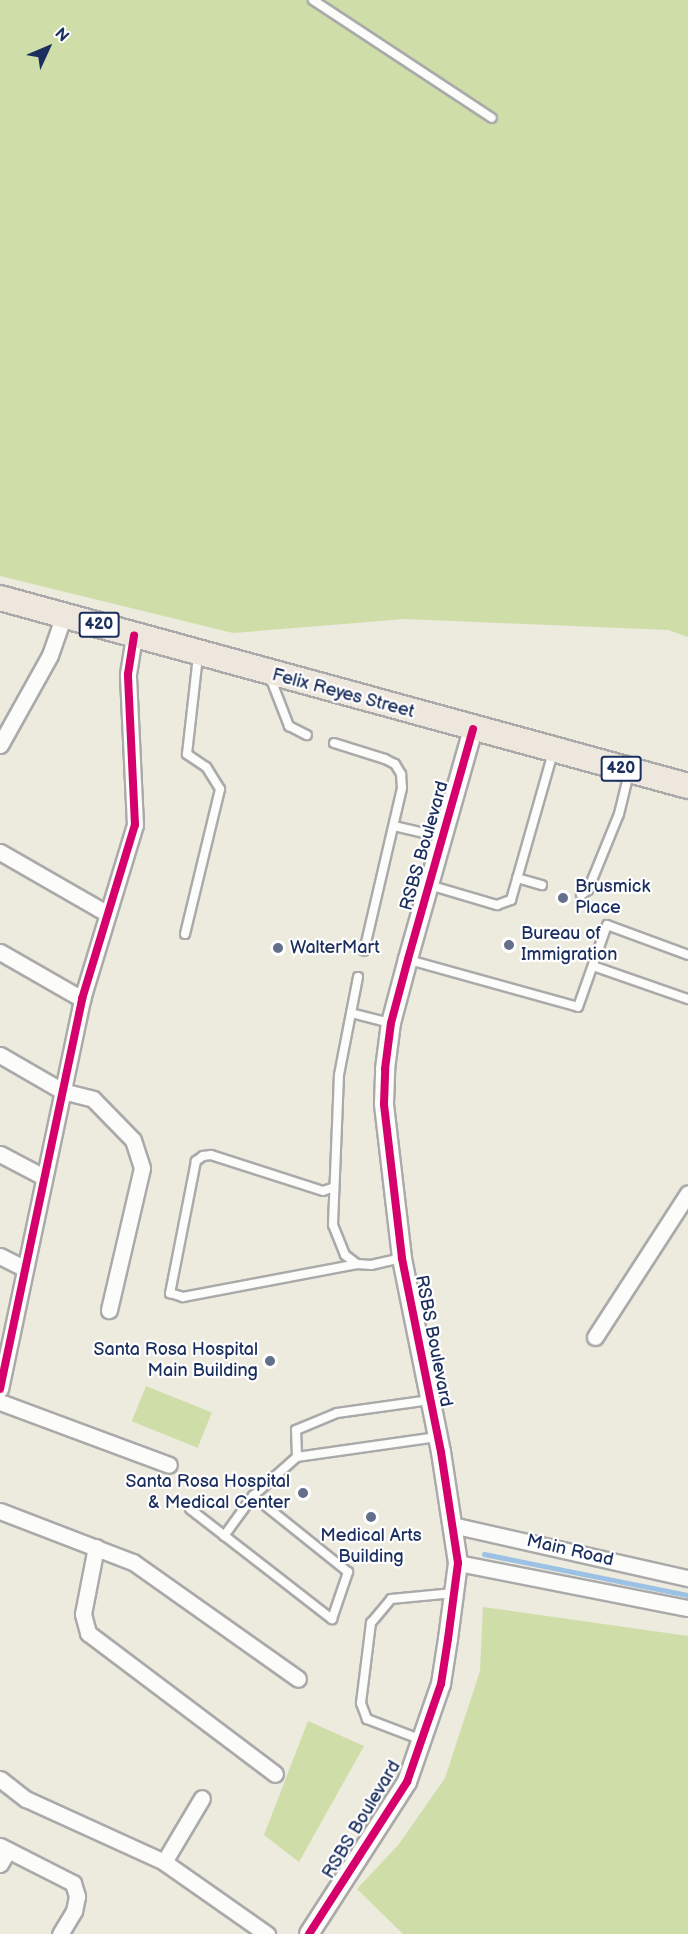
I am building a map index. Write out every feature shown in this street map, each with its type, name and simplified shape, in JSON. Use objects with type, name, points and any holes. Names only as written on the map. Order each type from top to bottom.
[{"type":"main road","name":"Felix Reyes Street","points":[[0,598],[688,786]]},
{"type":"street","points":[[0,745],[50,655],[63,615]]},
{"type":"street","points":[[0,1389],[42,1176],[82,999],[106,913],[135,825],[128,674],[134,635]]},
{"type":"street","name":"RSBS Boulevard","points":[[315,1931],[407,1782],[424,1741],[441,1684],[458,1563],[437,1437],[402,1258],[384,1104],[391,1023],[441,837],[473,729]]},
{"type":"street","points":[[0,852],[106,913]]},
{"type":"street","points":[[0,952],[82,999]]},
{"type":"street","points":[[0,1055],[62,1090],[93,1099],[133,1140],[142,1168],[109,1310]]},
{"type":"street","points":[[0,1154],[42,1176]]},
{"type":"street","points":[[595,1337],[688,1193]]},
{"type":"street","points":[[0,1256],[24,1268]]},
{"type":"street","points":[[0,1402],[169,1465]]},
{"type":"street","points":[[0,1511],[133,1562],[298,1679]]},
{"type":"street","name":"Main Road","points":[[452,1525],[688,1578]]},
{"type":"street","points":[[96,1547],[83,1614],[88,1633],[275,1774]]},
{"type":"street","name":"Main Road","points":[[458,1563],[688,1608]]},
{"type":"street","points":[[0,1779],[26,1799],[164,1862],[267,1934]]},
{"type":"street","points":[[164,1862],[202,1798]]},
{"type":"street","points":[[3,1854],[73,1883],[77,1896],[74,1911],[60,1934]]},
{"type":"lane","points":[[313,0],[492,118]]},
{"type":"lane","points":[[184,934],[220,789],[206,767],[187,754],[199,654]]},
{"type":"lane","points":[[269,673],[289,726],[307,735]]},
{"type":"lane","points":[[334,743],[396,764],[402,788],[364,951]]},
{"type":"lane","points":[[429,885],[497,905],[511,900],[554,750]]},
{"type":"lane","points":[[581,895],[588,890],[619,814],[630,771]]},
{"type":"lane","points":[[394,826],[441,837]]},
{"type":"lane","points":[[517,878],[542,885]]},
{"type":"lane","points":[[408,959],[578,1007],[607,925],[688,955]]},
{"type":"lane","points":[[592,966],[688,999]]},
{"type":"lane","points":[[357,1264],[337,1241],[332,1188],[339,1075],[358,978]]},
{"type":"lane","points":[[351,1013],[391,1023]]},
{"type":"lane","points":[[332,1188],[323,1191],[211,1155],[203,1156],[196,1161],[170,1293],[183,1297],[357,1264],[371,1265],[402,1258]]},
{"type":"lane","points":[[297,1457],[296,1431],[337,1413],[430,1400]]},
{"type":"lane","points":[[224,1536],[253,1496],[297,1457],[437,1437]]},
{"type":"lane","points":[[190,1509],[332,1619],[348,1572],[253,1496]]},
{"type":"lane","points":[[424,1741],[367,1719],[361,1703],[371,1623],[391,1599],[454,1593]]},
{"type":"green space","points":[[0,0],[688,0],[688,637],[668,630],[405,619],[233,633],[0,576]]},
{"type":"green space","points":[[146,1386],[212,1413],[198,1448],[132,1421]]},
{"type":"green space","points":[[483,1607],[688,1636],[688,1934],[403,1934],[357,1889],[399,1844],[445,1778],[480,1671]]},
{"type":"green space","points":[[308,1721],[364,1746],[299,1862],[264,1835]]},
{"type":"waterway","points":[[484,1554],[688,1595]]},
{"type":"cycle path","points":[[0,1389],[82,999],[135,825],[128,674],[134,635]]},
{"type":"cycle path","points":[[309,1934],[407,1782],[441,1684],[448,1639],[458,1563],[441,1452],[402,1258],[384,1104],[385,1069],[391,1023],[473,729]]},
{"type":"place","name":"Brusmick Place","points":[[563,898]]},
{"type":"place","name":"Bureau of Immigration","points":[[509,945]]},
{"type":"place","name":"WalterMart","points":[[278,948]]},
{"type":"place","name":"Santa Rosa Hospital Main Building","points":[[270,1361]]},
{"type":"place","name":"Santa Rosa Hospital & Medical Center","points":[[303,1493]]},
{"type":"place","name":"Medical Arts Building","points":[[371,1517]]}]
